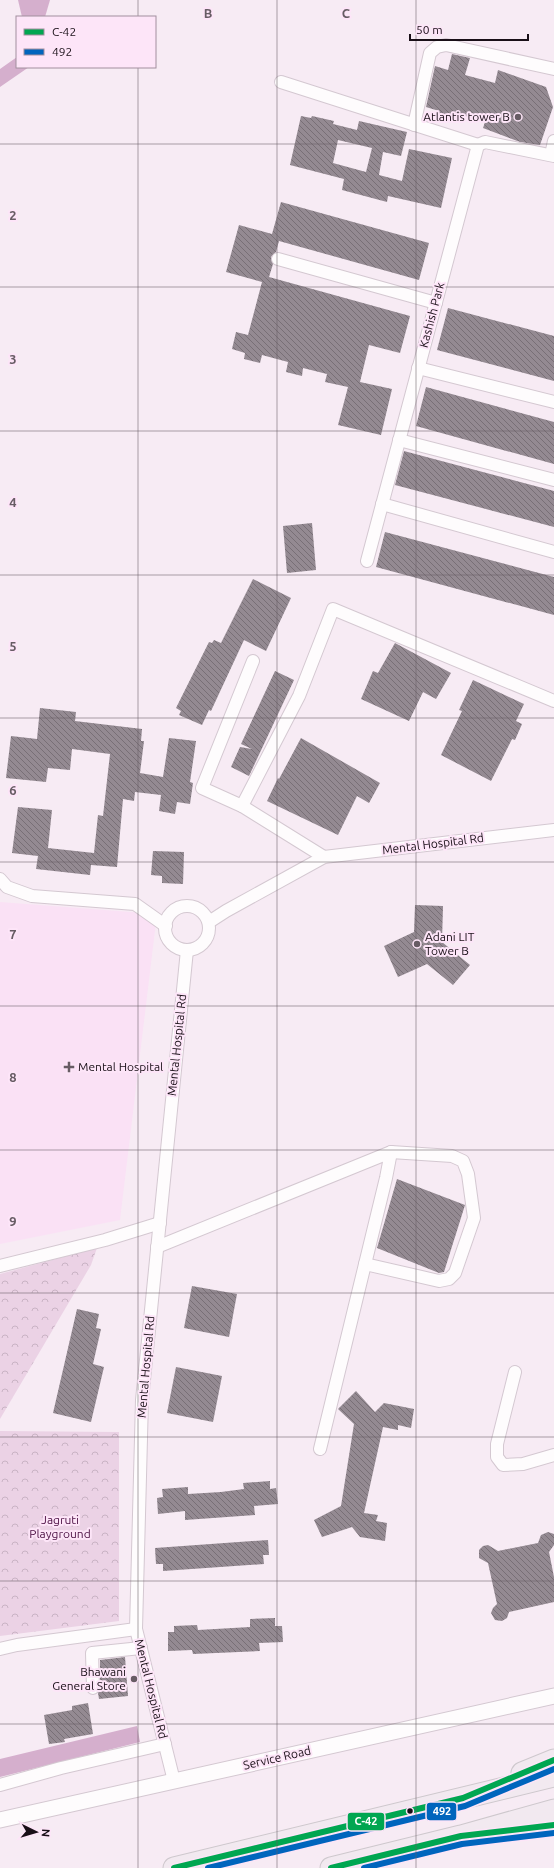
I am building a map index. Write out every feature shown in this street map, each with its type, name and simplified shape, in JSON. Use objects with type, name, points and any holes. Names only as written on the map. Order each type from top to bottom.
[{"type":"highway","points":[[463,1798],[554,1760]]},
{"type":"highway","points":[[174,1868],[554,1776]]},
{"type":"highway","points":[[331,1868],[461,1836],[554,1810]]},
{"type":"highway","points":[[461,1836],[554,1825]]},
{"type":"street","points":[[414,124],[430,53],[437,47],[446,45],[554,69]]},
{"type":"street","points":[[281,82],[478,145],[485,142],[552,155],[554,141]]},
{"type":"street","name":"Kashish Park","points":[[367,561],[478,145]]},
{"type":"street","points":[[278,259],[436,303]]},
{"type":"street","points":[[418,368],[554,402]]},
{"type":"street","points":[[399,440],[554,480]]},
{"type":"street","points":[[382,504],[554,552]]},
{"type":"street","points":[[242,806],[299,696],[333,608],[554,701]]},
{"type":"street","points":[[253,661],[202,788],[242,806],[324,857]]},
{"type":"street","name":"Mental Hospital Rd","points":[[209,922],[226,911],[324,857],[554,830]]},
{"type":"street","points":[[0,879],[7,887],[32,896],[135,904],[166,926]]},
{"type":"street","points":[[187,906],[200,910],[205,914],[209,922],[208,935],[205,942],[200,947],[187,950],[178,948],[172,944],[167,938],[166,926],[169,916],[174,910],[187,906]]},
{"type":"street","name":"Mental Hospital Rd","points":[[174,1781],[136,1629],[142,1400],[156,1247],[160,1223],[187,950]]},
{"type":"street","points":[[320,1450],[391,1152]]},
{"type":"street","points":[[156,1247],[391,1152],[452,1156],[463,1161],[468,1174],[474,1218],[455,1273],[449,1279],[439,1281],[365,1264]]},
{"type":"street","points":[[0,1266],[105,1240],[160,1223]]},
{"type":"street","points":[[515,1372],[499,1436],[497,1457],[503,1465],[523,1464],[554,1455]]},
{"type":"street","points":[[0,1649],[17,1645],[136,1629]]},
{"type":"street","points":[[93,1688],[92,1653],[141,1648]]},
{"type":"street","name":"Service Road","points":[[0,1820],[554,1696]]},
{"type":"street","points":[[0,1785],[61,1768],[165,1744]]},
{"type":"shaded area","points":[[18,0],[50,0],[45,16],[22,16]]},
{"type":"shaded area","points":[[16,58],[16,68],[28,68],[0,87],[0,69]]},
{"type":"shaded area","name":"Mental Hospital","points":[[0,902],[157,914],[120,1220],[0,1244]]},
{"type":"shaded area","points":[[137,1726],[140,1742],[0,1777],[0,1759]]},
{"type":"green space","points":[[97,1248],[91,1265],[0,1419],[0,1274]]},
{"type":"green space","name":"Jagruti Playground","points":[[0,1431],[119,1432],[119,1621],[0,1636]]},
{"type":"building","points":[[452,54],[470,58],[465,75],[495,83],[498,70],[546,87],[553,107],[540,145],[520,142],[483,128],[485,122],[459,114],[457,122],[437,116],[439,111],[426,107],[435,66],[448,70]]},
{"type":"building","points":[[301,116],[311,118],[312,116],[334,121],[333,124],[357,130],[359,121],[407,132],[401,156],[383,152],[379,175],[402,181],[409,149],[452,158],[441,208],[388,196],[387,202],[342,190],[344,179],[290,165]],"holes":[[[338,140],[372,148],[366,172],[333,163]]]},
{"type":"building","points":[[281,202],[429,243],[419,280],[279,241],[276,252],[271,257],[273,264],[269,277],[410,316],[400,353],[369,345],[360,382],[392,389],[381,435],[338,425],[348,387],[325,382],[327,374],[303,368],[302,376],[286,372],[288,362],[262,355],[260,363],[244,359],[245,353],[232,349],[236,332],[248,335],[262,282],[226,272],[239,225],[272,234]]},
{"type":"building","points":[[448,308],[554,336],[554,381],[437,350]]},
{"type":"building","points":[[426,387],[554,422],[554,464],[416,426]]},
{"type":"building","points":[[404,451],[554,491],[554,527],[395,485]]},
{"type":"building","points":[[312,523],[316,570],[287,573],[283,526]]},
{"type":"building","points":[[385,532],[554,577],[554,615],[376,567]]},
{"type":"building","points":[[253,579],[291,598],[266,651],[244,640],[211,711],[209,710],[202,725],[179,715],[181,711],[176,708],[209,642],[212,643],[214,640],[221,643]]},
{"type":"building","points":[[395,643],[451,673],[436,699],[423,692],[409,721],[361,699],[373,671],[378,673]]},
{"type":"building","points":[[275,671],[294,680],[249,776],[231,767],[240,747],[252,749],[241,744]]},
{"type":"building","points":[[473,680],[524,704],[516,721],[522,724],[515,740],[512,739],[491,781],[441,755],[462,711],[459,710]]},
{"type":"building","points":[[40,708],[76,712],[75,721],[142,729],[141,741],[144,741],[140,773],[163,777],[169,738],[196,741],[190,782],[193,783],[190,804],[177,802],[175,814],[159,811],[161,795],[135,792],[134,801],[123,799],[117,867],[91,865],[90,875],[36,869],[38,856],[12,853],[18,807],[52,810],[48,848],[94,853],[98,815],[103,816],[110,754],[72,749],[70,770],[48,768],[46,782],[6,778],[11,736],[37,739]]},
{"type":"building","points":[[301,738],[380,783],[369,803],[357,796],[338,835],[267,801],[278,778],[279,779]]},
{"type":"building","points":[[153,851],[184,852],[183,884],[162,883],[162,876],[151,875]]},
{"type":"building","name":"Adani LIT Tower B","points":[[415,905],[443,906],[442,942],[470,965],[453,985],[427,964],[398,977],[384,946],[414,932]]},
{"type":"building","points":[[397,1179],[465,1205],[444,1272],[439,1273],[377,1248]]},
{"type":"building","points":[[192,1286],[237,1294],[229,1337],[184,1328]]},
{"type":"building","points":[[77,1309],[99,1314],[96,1328],[101,1329],[93,1364],[104,1367],[91,1422],[53,1413]]},
{"type":"building","points":[[176,1367],[222,1376],[213,1422],[167,1413]]},
{"type":"building","points":[[356,1391],[375,1412],[384,1403],[414,1409],[411,1428],[398,1425],[398,1430],[383,1427],[364,1513],[378,1515],[376,1521],[387,1523],[385,1541],[360,1537],[352,1527],[322,1537],[314,1520],[341,1506],[354,1424],[338,1409]]},
{"type":"building","points":[[270,1481],[270,1489],[276,1488],[278,1504],[254,1506],[255,1515],[185,1520],[185,1511],[158,1514],[157,1498],[163,1497],[162,1489],[188,1487],[188,1494],[221,1492],[244,1489],[243,1483]]},
{"type":"building","points":[[548,1532],[554,1534],[554,1545],[549,1552],[554,1577],[554,1602],[509,1612],[507,1618],[502,1621],[495,1620],[491,1613],[497,1604],[488,1563],[479,1558],[479,1550],[483,1546],[488,1545],[498,1551],[538,1543],[541,1535]]},
{"type":"building","points":[[268,1540],[269,1555],[263,1555],[264,1564],[163,1571],[163,1564],[156,1564],[155,1548]]},
{"type":"building","points":[[275,1618],[275,1626],[282,1626],[283,1642],[259,1643],[260,1651],[193,1654],[192,1650],[168,1651],[168,1632],[174,1632],[174,1626],[197,1625],[198,1630],[250,1627],[250,1619]]},
{"type":"building","points":[[125,1657],[128,1696],[99,1699],[100,1660]]},
{"type":"building","points":[[88,1703],[93,1734],[64,1739],[65,1742],[49,1744],[44,1715],[72,1710],[72,1706]]},
{"type":"transit line","name":"C-42","points":[[174,1868],[463,1798],[554,1760]]},
{"type":"transit line","name":"492","points":[[208,1868],[465,1806],[554,1769]]},
{"type":"transit line","name":"C-42","points":[[331,1868],[461,1836],[554,1825]]},
{"type":"transit line","name":"492","points":[[364,1868],[462,1844],[554,1833]]},
{"type":"place","name":"Atlantis tower B","points":[[518,117]]},
{"type":"place","name":"Adani LIT Tower B","points":[[417,944]]},
{"type":"place","name":"Mental Hospital","points":[[69,1067]]},
{"type":"place","name":"Bhawani General Store","points":[[134,1679]]}]
